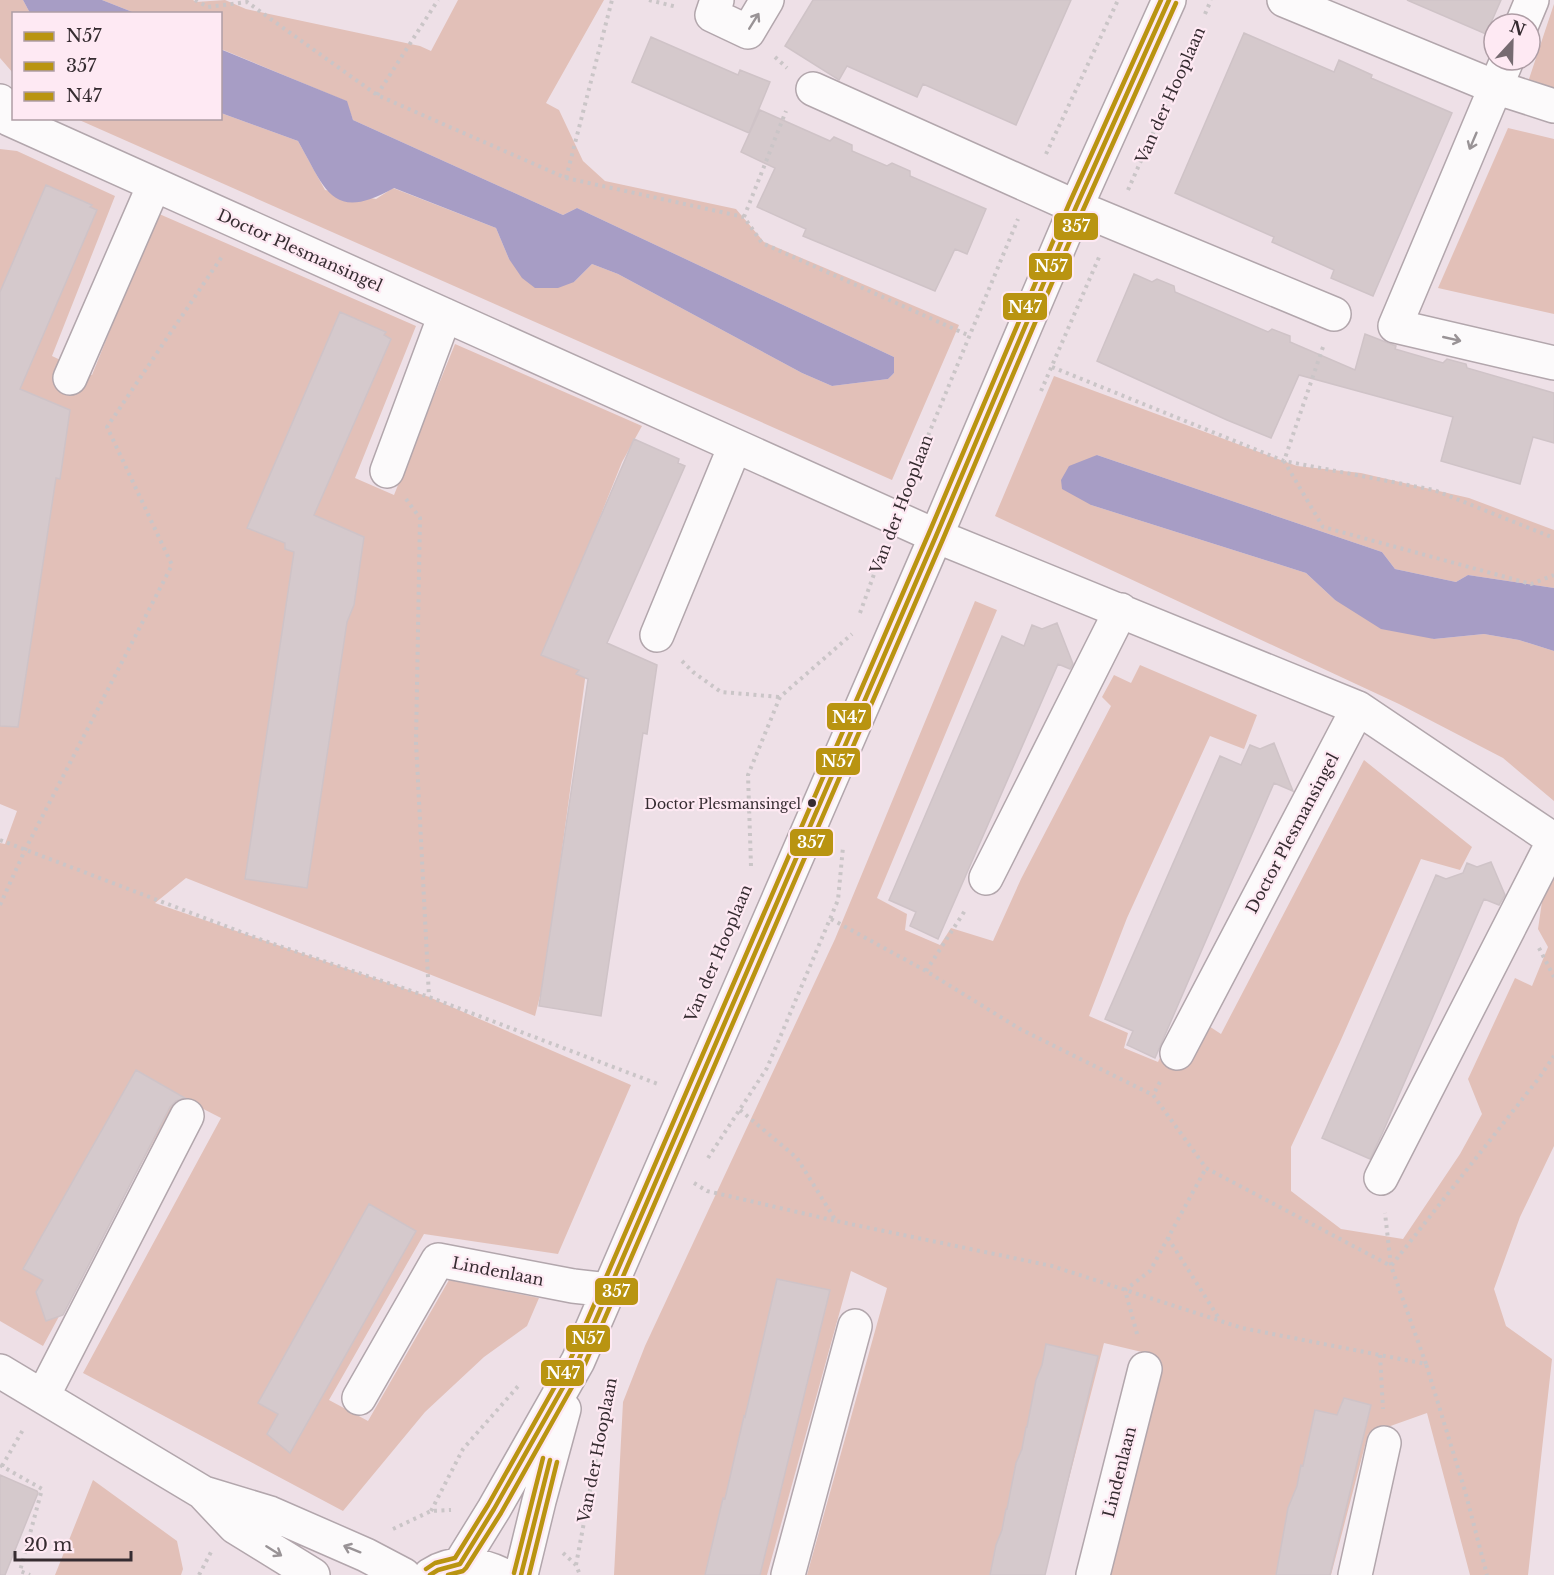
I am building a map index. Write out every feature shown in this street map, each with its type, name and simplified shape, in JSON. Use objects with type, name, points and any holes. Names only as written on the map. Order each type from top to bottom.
[{"type":"street","points":[[717,0],[712,15],[748,32],[767,0]]},
{"type":"street","name":"Van der Hooplaan","points":[[445,1570],[494,1509],[578,1360],[936,536],[1076,207],[1169,0]]},
{"type":"street","points":[[1284,0],[1501,74],[1554,106]]},
{"type":"street","points":[[1501,74],[1395,326],[1554,363]]},
{"type":"street","points":[[806,84],[1076,207],[1334,315]]},
{"type":"street","name":"Doctor Plesmansingel","points":[[0,101],[9,119],[936,536],[1358,708],[1554,840],[1381,1178]]},
{"type":"street","points":[[70,378],[154,184]]},
{"type":"street","points":[[387,471],[445,315]]},
{"type":"street","points":[[657,634],[735,446]]},
{"type":"street","points":[[986,878],[1121,610]]},
{"type":"street","name":"Doctor Plesmansingel","points":[[1177,1053],[1358,708]]},
{"type":"street","points":[[43,1396],[187,1116]]},
{"type":"street","name":"Lindenlaan","points":[[359,1398],[438,1260],[573,1286],[609,1290]]},
{"type":"street","points":[[788,1575],[855,1326]]},
{"type":"street","name":"Van der Hooplaan","points":[[521,1575],[578,1360]]},
{"type":"street","name":"Lindenlaan","points":[[1093,1575],[1145,1369]]},
{"type":"street","points":[[0,1371],[202,1492],[270,1513],[366,1554],[404,1575]]},
{"type":"street","points":[[1355,1575],[1384,1443]]},
{"type":"street","points":[[202,1492],[235,1527],[313,1575]]},
{"type":"street","points":[[445,1570],[482,1566],[503,1575]]},
{"type":"path","points":[[195,0],[208,7],[247,1],[377,94],[566,178],[744,217],[762,243],[970,336]]},
{"type":"path","points":[[377,94],[438,0]]},
{"type":"path","points":[[566,178],[612,0]]},
{"type":"path","name":"Van der Hooplaan","points":[[860,614],[894,517],[1031,186],[1118,0]]},
{"type":"path","name":"Van der Hooplaan","points":[[1202,21],[1211,0]]},
{"type":"path","points":[[744,217],[806,84],[748,32]]},
{"type":"path","name":"Van der Hooplaan","points":[[1037,399],[1184,64]]},
{"type":"path","points":[[0,905],[25,850],[172,565],[107,427],[243,225]]},
{"type":"path","points":[[1334,315],[1284,461],[1323,527],[1531,584],[1554,575]]},
{"type":"path","points":[[1052,367],[1284,461],[1434,490],[1554,538]]},
{"type":"path","points":[[387,471],[420,518],[416,742],[429,998]]},
{"type":"path","name":"Van der Hooplaan","points":[[752,874],[748,775],[780,697],[852,633],[856,624]]},
{"type":"path","points":[[657,634],[693,672],[721,692],[780,697]]},
{"type":"path","points":[[0,840],[262,940],[429,998],[662,1085]]},
{"type":"path","points":[[704,1164],[767,1068],[838,900],[843,843]]},
{"type":"path","points":[[926,971],[986,878]]},
{"type":"path","points":[[831,919],[926,971],[1020,1029],[1153,1095],[1206,1168],[1391,1266]]},
{"type":"path","points":[[1153,1095],[1177,1053]]},
{"type":"path","points":[[1391,1266],[1554,1056]]},
{"type":"path","points":[[740,1110],[797,1158],[836,1221]]},
{"type":"path","points":[[1125,1290],[1150,1271],[1206,1168]]},
{"type":"path","points":[[687,1191],[698,1174]]},
{"type":"path","points":[[1381,1178],[1391,1266],[1426,1364],[1465,1491],[1487,1575]]},
{"type":"path","points":[[693,1183],[707,1191],[836,1221],[1052,1266],[1242,1328],[1426,1364]]},
{"type":"path","points":[[1168,1237],[1220,1320]]},
{"type":"path","points":[[1125,1290],[1145,1369]]},
{"type":"path","points":[[1380,1354],[1384,1443]]},
{"type":"path","points":[[392,1530],[431,1511],[463,1449],[523,1381]]},
{"type":"path","name":"Van der Hooplaan","points":[[580,1575],[576,1565],[610,1381]]},
{"type":"path","points":[[30,1575],[21,1571],[42,1489],[1,1466],[43,1396]]},
{"type":"shaded area","points":[[0,0],[23,0],[29,12],[12,12],[12,72],[0,58]]},
{"type":"shaded area","points":[[23,0],[102,0],[132,12],[29,12]]},
{"type":"shaded area","points":[[102,0],[193,0],[196,2],[225,0],[246,9],[420,46],[431,51],[458,0],[604,0],[546,103],[559,110],[583,161],[605,181],[736,209],[764,242],[959,325],[892,480],[79,120],[222,120],[222,113],[298,141],[325,190],[376,199],[393,188],[496,228],[509,259],[574,282],[592,264],[618,274],[802,373],[832,386],[888,379],[894,373],[894,357],[577,208],[563,215],[353,120],[346,101],[222,49],[222,12],[132,12]]},
{"type":"shaded area","points":[[1554,4],[1554,88],[1528,82],[1531,72],[1542,72],[1542,40]]},
{"type":"shaded area","points":[[222,50],[347,101],[353,120],[563,215],[577,208],[894,357],[894,373],[888,379],[832,386],[802,373],[618,274],[592,264],[574,282],[558,288],[535,288],[522,278],[509,259],[496,228],[394,188],[373,198],[357,202],[344,201],[333,196],[324,187],[298,141],[222,113]]},
{"type":"shaded area","points":[[1508,128],[1554,139],[1554,314],[1438,288]]},
{"type":"shaded area","points":[[0,149],[17,151],[115,196],[52,356],[92,375],[157,213],[416,326],[355,478],[394,495],[455,344],[642,426],[622,462],[546,652],[586,672],[545,976],[535,1016],[186,878],[155,903],[429,997],[631,1085],[558,1254],[424,1234],[329,1400],[368,1421],[449,1280],[539,1298],[527,1326],[484,1357],[425,1412],[343,1511],[83,1373],[221,1118],[178,1096],[43,1346],[0,1321],[0,843],[5,844],[17,811],[0,804]]},
{"type":"shaded area","points":[[1054,376],[1297,466],[1361,473],[1469,498],[1554,530],[1554,588],[1468,575],[1456,582],[1395,569],[1382,552],[1097,455],[1091,505],[1306,573],[1335,600],[1434,639],[1484,634],[1519,640],[1554,651],[1554,801],[1503,758],[1399,704],[995,516]]},
{"type":"shaded area","points":[[1097,455],[1382,552],[1395,569],[1456,582],[1468,575],[1554,588],[1554,651],[1519,640],[1484,634],[1434,639],[1381,629],[1335,600],[1306,573],[1091,505],[1062,489],[1061,480],[1069,466]]},
{"type":"shaded area","points":[[975,601],[997,610],[877,898],[907,914],[905,930],[940,945],[951,928],[993,941],[1021,879],[1111,706],[1102,697],[1114,675],[1131,683],[1140,665],[1257,715],[1244,749],[1210,736],[1127,918],[1089,1016],[1128,1033],[1124,1048],[1158,1062],[1183,1009],[1221,1034],[1364,760],[1472,847],[1460,870],[1421,859],[1291,1147],[1291,1191],[1341,1229],[1403,1239],[1460,1154],[1482,1114],[1468,1079],[1515,978],[1532,986],[1548,947],[1538,929],[1544,888],[1551,876],[1554,878],[1554,1146],[1520,1217],[1494,1289],[1506,1326],[1552,1359],[1528,1575],[1470,1575],[1427,1413],[1368,1434],[1331,1575],[1087,1575],[1142,1352],[1104,1343],[1044,1575],[807,1575],[887,1288],[851,1271],[767,1575],[614,1575],[623,1402],[645,1346],[835,939]]},
{"type":"shaded area","points":[[93,1480],[177,1541],[183,1569],[181,1575],[55,1575]]},
{"type":"building","points":[[813,0],[1071,0],[1016,125],[923,84],[917,97],[847,66],[839,80],[785,46]]},
{"type":"building","points":[[1407,0],[1501,0],[1496,12],[1482,12],[1482,32]]},
{"type":"building","points":[[1244,33],[1334,72],[1339,60],[1372,75],[1371,78],[1452,113],[1373,296],[1331,278],[1334,270],[1272,242],[1274,237],[1175,193]]},
{"type":"building","points":[[651,37],[738,75],[740,70],[770,82],[749,133],[632,82]]},
{"type":"building","points":[[760,110],[830,141],[834,137],[852,145],[852,151],[887,166],[892,163],[910,171],[910,176],[986,209],[967,254],[955,249],[935,291],[803,236],[806,229],[757,207],[775,168],[741,152]]},
{"type":"building","points":[[46,185],[92,205],[90,207],[97,210],[20,389],[70,410],[60,479],[56,478],[18,727],[0,726],[0,292]]},
{"type":"building","points":[[1134,274],[1152,282],[1157,279],[1174,286],[1175,292],[1268,332],[1272,329],[1290,336],[1290,342],[1355,370],[1365,334],[1396,346],[1395,349],[1443,363],[1447,359],[1466,364],[1467,368],[1554,393],[1554,443],[1533,437],[1520,484],[1441,461],[1453,417],[1299,375],[1271,438],[1097,361]]},
{"type":"building","points":[[340,312],[386,332],[384,335],[391,339],[314,515],[364,537],[354,605],[347,622],[307,888],[245,879],[294,552],[285,549],[285,543],[247,528]]},
{"type":"building","points":[[634,439],[679,459],[678,463],[685,466],[607,643],[657,665],[647,734],[643,733],[601,1016],[539,1006],[588,679],[576,674],[579,670],[541,655]]},
{"type":"building","points":[[1057,623],[1073,664],[1070,669],[1058,664],[938,939],[910,926],[916,912],[889,900],[1002,636],[1024,646],[1032,625],[1042,629]]},
{"type":"building","points":[[1274,743],[1293,791],[1274,783],[1155,1058],[1127,1045],[1133,1031],[1105,1019],[1220,756],[1241,765],[1250,745],[1260,749]]},
{"type":"building","points":[[1491,862],[1505,895],[1499,905],[1484,899],[1370,1159],[1322,1138],[1436,875],[1446,879],[1463,873],[1467,863],[1477,867]]},
{"type":"building","points":[[136,1070],[185,1098],[176,1101],[170,1107],[63,1315],[46,1321],[36,1292],[43,1280],[23,1269]]},
{"type":"building","points":[[369,1204],[416,1231],[290,1453],[267,1434],[278,1414],[258,1403]]},
{"type":"building","points":[[777,1279],[830,1290],[760,1575],[705,1575],[745,1417]]},
{"type":"building","points":[[1046,1344],[1098,1356],[1045,1575],[990,1575],[1016,1463],[1022,1449]]},
{"type":"building","points":[[1344,1398],[1371,1405],[1330,1575],[1276,1575],[1288,1508],[1297,1486],[1301,1465],[1303,1466],[1315,1410],[1337,1415]]},
{"type":"building","points":[[0,1475],[38,1493],[5,1575],[0,1575]]},
{"type":"transit line","name":"N47","points":[[426,1569],[435,1563],[455,1558],[488,1505],[571,1358],[929,533],[1069,204],[1161,0]]},
{"type":"transit line","name":"N57","points":[[430,1575],[438,1570],[460,1564],[578,1361],[936,536],[1076,207],[1169,0]]},
{"type":"transit line","name":"357","points":[[448,1575],[466,1568],[501,1513],[585,1364],[943,539],[1083,210],[1176,3]]},
{"type":"transit line","name":"N47","points":[[514,1573],[543,1458]]},
{"type":"transit line","name":"N57","points":[[521,1575],[550,1460]]},
{"type":"transit line","name":"357","points":[[529,1575],[557,1462]]},
{"type":"place","name":"Doctor Plesmansingel","points":[[812,803]]}]
